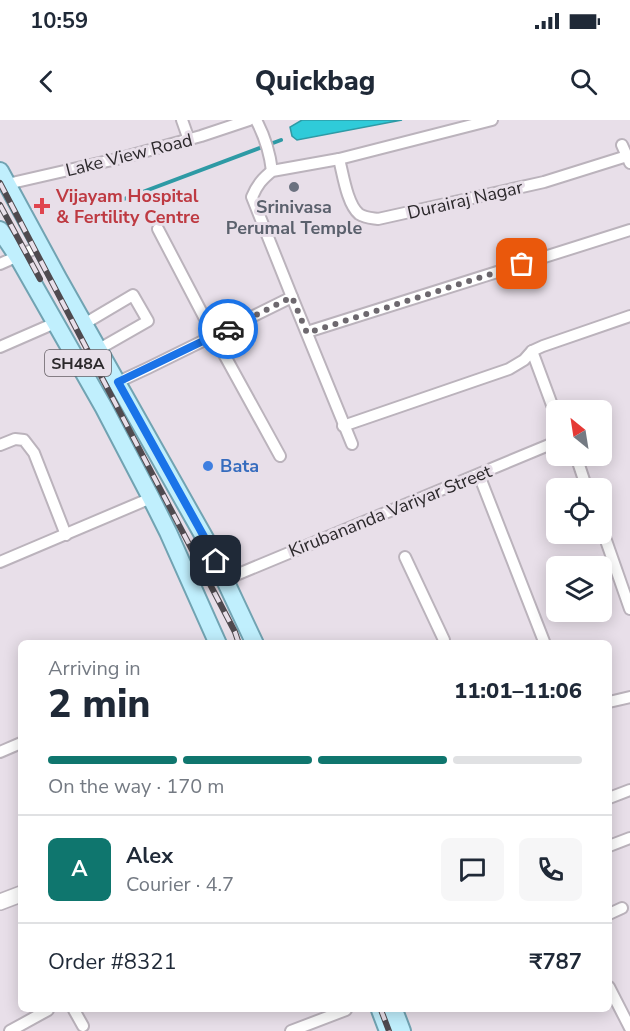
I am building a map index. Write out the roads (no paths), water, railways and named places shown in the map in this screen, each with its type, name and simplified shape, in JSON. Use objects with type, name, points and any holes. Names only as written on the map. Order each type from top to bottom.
[{"type":"main road","name":"SH48A","points":[[2,180],[207,542],[253,640]]},
{"type":"main road","name":"SH48A","points":[[0,230],[18,256],[104,408],[151,498],[216,640]]},
{"type":"main road","points":[[381,1012],[388,1031]]},
{"type":"main road","points":[[395,1012],[402,1031]]},
{"type":"street","points":[[182,120],[189,140]]},
{"type":"street","name":"Lake View Road","points":[[2,180],[89,166],[189,140],[249,120]]},
{"type":"street","points":[[352,444],[252,197],[256,186],[272,166],[339,159],[492,120]]},
{"type":"street","points":[[257,123],[272,166]]},
{"type":"street","name":"Durairaj Nagar","points":[[339,159],[353,206],[360,214],[378,219],[544,182],[626,154]]},
{"type":"street","points":[[158,229],[280,456]]},
{"type":"street","points":[[307,333],[630,230]]},
{"type":"street","points":[[0,264],[41,246]]},
{"type":"street","points":[[84,324],[133,295],[148,321],[99,349]]},
{"type":"street","points":[[118,382],[292,297]]},
{"type":"street","points":[[343,426],[509,369],[524,360],[532,351],[630,316]]},
{"type":"street","points":[[0,347],[55,323]]},
{"type":"street","points":[[532,351],[550,400]]},
{"type":"street","points":[[0,444],[15,439],[24,440],[34,453],[66,535]]},
{"type":"street","name":"Kirubananda Variyar Street","points":[[224,580],[546,446]]},
{"type":"street","points":[[479,475],[543,640]]},
{"type":"street","points":[[0,562],[151,498]]},
{"type":"street","points":[[607,544],[630,609]]},
{"type":"street","points":[[405,557],[444,640]]},
{"type":"street","points":[[612,701],[630,697]]},
{"type":"street","points":[[0,752],[18,744]]},
{"type":"street","points":[[612,797],[630,790]]},
{"type":"street","points":[[612,845],[630,838]]},
{"type":"street","points":[[0,902],[18,897]]},
{"type":"street","points":[[612,913],[622,908]]},
{"type":"street","points":[[612,993],[630,1028]]},
{"type":"street","points":[[10,1031],[44,1012]]},
{"type":"street","points":[[75,1012],[83,1026]]},
{"type":"street","points":[[291,1031],[341,1012]]},
{"type":"water","points":[[302,120],[402,120],[297,140],[292,136],[290,127]]},
{"type":"waterway","points":[[124,199],[281,140]]},
{"type":"railway","points":[[0,183],[238,640]]},
{"type":"railway","points":[[0,205],[40,279]]},
{"type":"railway","points":[[382,1012],[389,1031]]},
{"type":"place","name":"Srinivasa Perumal Temple","points":[[294,187]]},
{"type":"place","name":"Vijayam Hospital & Fertility Centre","points":[[42,206]]},
{"type":"place","name":"Bata","points":[[208,466]]}]
